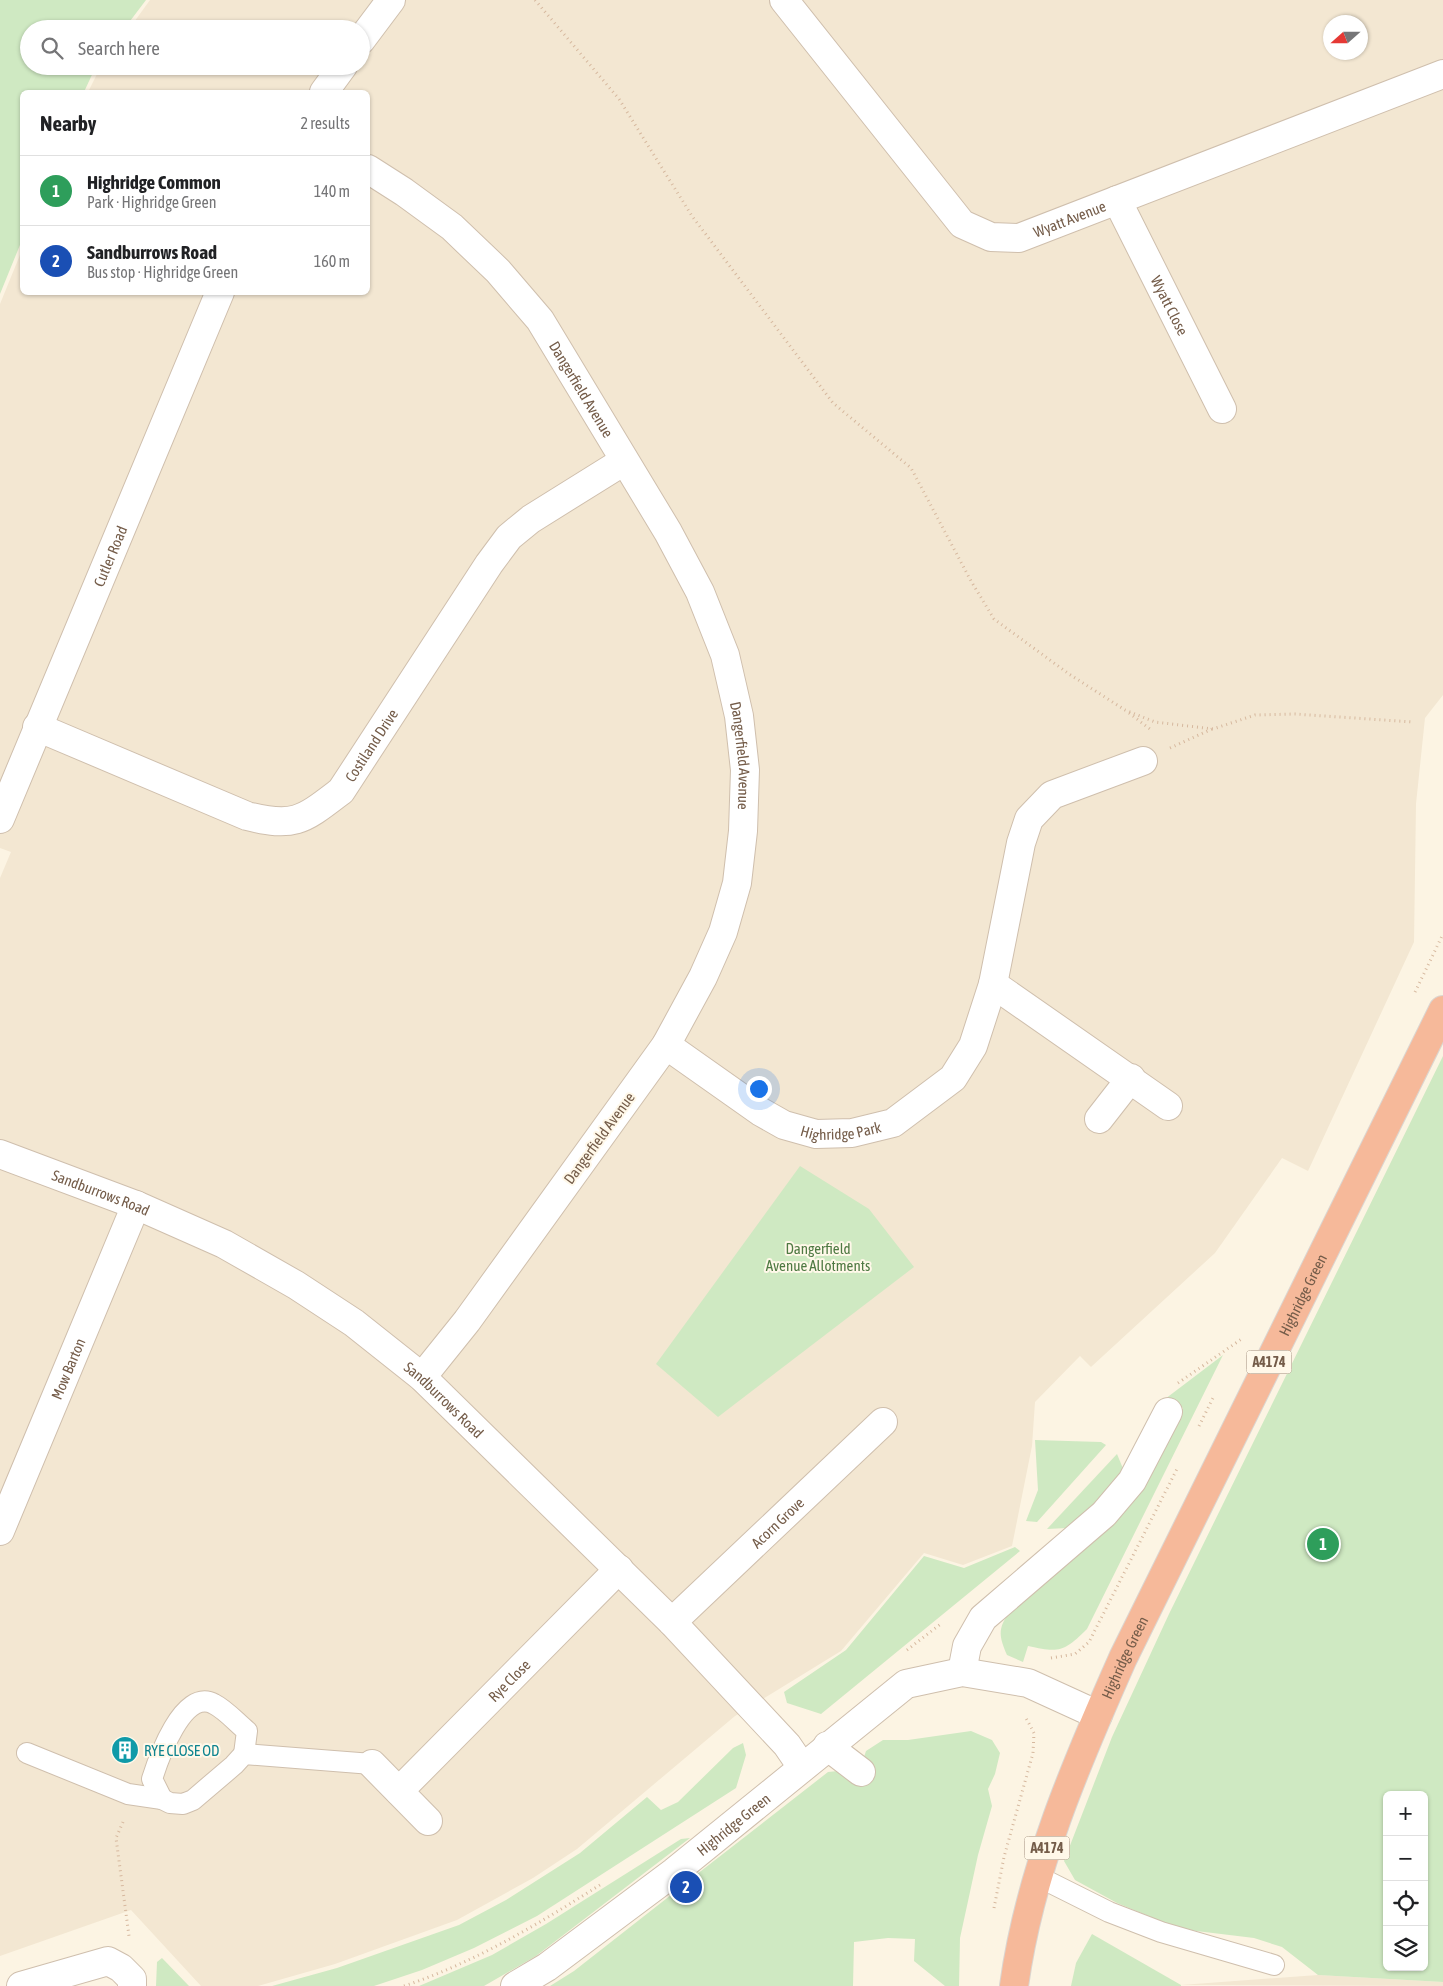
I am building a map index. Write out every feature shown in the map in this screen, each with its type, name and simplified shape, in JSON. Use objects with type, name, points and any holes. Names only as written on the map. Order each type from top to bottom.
[{"type":"highway","name":"Highridge Green","points":[[1014,1986],[1019,1951],[1037,1876],[1070,1781],[1123,1658],[1443,1010]]},
{"type":"street","points":[[370,28],[391,0]]},
{"type":"street","name":"Wyatt Avenue","points":[[784,0],[962,224],[991,237],[1019,238],[1443,74]]},
{"type":"street","points":[[325,90],[336,75]]},
{"type":"street","name":"Dangerfield Avenue","points":[[370,170],[452,227],[498,271],[540,320],[668,532],[700,592],[721,646],[739,716],[745,770],[743,831],[737,883],[724,932],[703,977],[666,1045],[467,1321],[422,1377]]},
{"type":"street","name":"Wyatt Close","points":[[1118,200],[1222,409]]},
{"type":"street","name":"Cutler Road","points":[[0,819],[219,295]]},
{"type":"street","name":"Costiland Drive","points":[[38,727],[247,816],[272,822],[293,822],[314,812],[341,791],[489,564],[509,538],[531,519],[624,461]]},
{"type":"street","name":"Highridge Park","points":[[666,1045],[761,1112],[784,1125],[816,1134],[852,1133],[893,1123],[953,1078],[973,1046],[993,984],[1021,843],[1030,819],[1052,795],[1143,761]]},
{"type":"street","points":[[993,984],[1131,1078],[1168,1106]]},
{"type":"street","points":[[1099,1119],[1131,1078]]},
{"type":"street","name":"Sandburrows Road","points":[[0,1154],[136,1205],[224,1244],[296,1285],[354,1323],[422,1377],[672,1622],[787,1745],[802,1767]]},
{"type":"street","name":"Mow Barton","points":[[0,1531],[136,1205]]},
{"type":"street","points":[[962,1672],[967,1646],[983,1618],[1104,1514],[1132,1481],[1170,1400]]},
{"type":"street","name":"Acorn Grove","points":[[672,1622],[883,1422]]},
{"type":"street","name":"Rye Close","points":[[399,1791],[619,1570]]},
{"type":"street","name":"Highridge Green","points":[[515,1986],[548,1967],[674,1872],[906,1684],[962,1672],[1028,1683],[1098,1715]]},
{"type":"street","points":[[828,1746],[861,1772]]},
{"type":"street","points":[[372,1764],[428,1821]]},
{"type":"street","points":[[20,1986],[108,1961],[121,1968],[132,1982]]},
{"type":"lane","points":[[27,1753],[135,1795],[183,1804],[193,1800],[244,1754],[246,1731],[214,1703],[204,1702],[184,1713],[164,1744],[152,1779],[162,1799]]},
{"type":"lane","points":[[244,1754],[372,1764]]},
{"type":"lane","points":[[1037,1876],[1109,1912],[1161,1932],[1274,1965]]},
{"type":"path","points":[[535,0],[619,99],[692,216],[834,403],[911,468],[971,581],[994,619],[1068,674],[1125,710],[1155,722],[1213,728]]},
{"type":"path","points":[[1143,761],[1213,728],[1255,715],[1295,714],[1413,722]]},
{"type":"path","points":[[1170,1400],[1193,1371],[1244,1338]]},
{"type":"path","points":[[903,1654],[949,1618]]},
{"type":"path","points":[[132,1982],[127,1908],[116,1838],[135,1795]]},
{"type":"path","points":[[404,1986],[476,1957],[545,1920],[603,1882]]},
{"type":"shaded area","points":[[150,0],[1443,0],[1443,695],[1425,718],[1416,804],[1414,942],[1308,1171],[1282,1158],[1215,1253],[1091,1367],[1080,1356],[1035,1402],[1032,1446],[1012,1546],[963,1565],[924,1553],[841,1651],[735,1716],[577,1849],[533,1878],[457,1920],[335,1964],[258,1986],[201,1986],[131,1910],[0,1956],[0,878],[11,852],[0,848],[0,304],[20,255],[20,295],[370,295],[370,90],[89,90],[96,75],[370,75],[370,20],[136,20]]},
{"type":"shaded area","points":[[1318,1975],[1443,1982],[1443,1986],[1181,1985]]},
{"type":"green space","points":[[0,0],[146,0],[131,20],[20,20],[20,75],[92,75],[85,90],[20,90],[20,245],[0,294]]},
{"type":"green space","points":[[1443,1056],[1443,1982],[1318,1975],[1282,1947],[1254,1938],[1180,1929],[1117,1903],[1075,1880],[1064,1861],[1112,1737],[1169,1614]]},
{"type":"green space","name":"Dangerfield Avenue Allotments","points":[[800,1166],[869,1209],[914,1267],[718,1417],[656,1364]]},
{"type":"green space","points":[[1223,1355],[1087,1629],[1072,1642],[1060,1649],[1047,1650],[1028,1646],[1023,1662],[1007,1655],[1002,1642],[1001,1631],[1011,1610],[1137,1495],[1183,1408],[1165,1399]]},
{"type":"green space","points":[[1035,1440],[1101,1442],[1106,1445],[1037,1522],[1026,1521],[1038,1490]]},
{"type":"green space","points":[[1117,1454],[1124,1471],[1111,1490],[1067,1528],[1047,1529]]},
{"type":"green space","points":[[1015,1547],[1020,1551],[821,1714],[787,1703],[784,1692],[846,1650],[924,1556],[964,1568]]},
{"type":"green space","points":[[971,1731],[992,1740],[1000,1753],[995,1774],[988,1789],[992,1806],[978,1855],[960,1938],[959,1986],[945,1986],[914,1961],[915,1939],[888,1938],[854,1942],[853,1986],[550,1986],[574,1971],[671,1895],[677,1903],[698,1885],[692,1878],[828,1772],[838,1771],[861,1784],[875,1769],[863,1760],[866,1751],[883,1740],[908,1740]]},
{"type":"green space","points":[[743,1743],[746,1755],[736,1788],[537,1916],[474,1948],[422,1970],[374,1986],[272,1986],[337,1968],[459,1925],[506,1900],[580,1853],[647,1797],[661,1810],[678,1802],[733,1748]]},
{"type":"green space","points":[[690,1838],[536,1956],[484,1986],[419,1986],[492,1955],[546,1924],[681,1839]]},
{"type":"green space","points":[[1092,1934],[1181,1986],[1071,1986],[1076,1963]]},
{"type":"green space","points":[[162,1958],[189,1986],[156,1986],[157,1962]]},
{"type":"place","name":"Highridge Common","points":[[1323,1544]]},
{"type":"place","name":"RYE CLOSE OD","points":[[125,1750]]},
{"type":"place","name":"Sandburrows Road","points":[[686,1887]]}]
